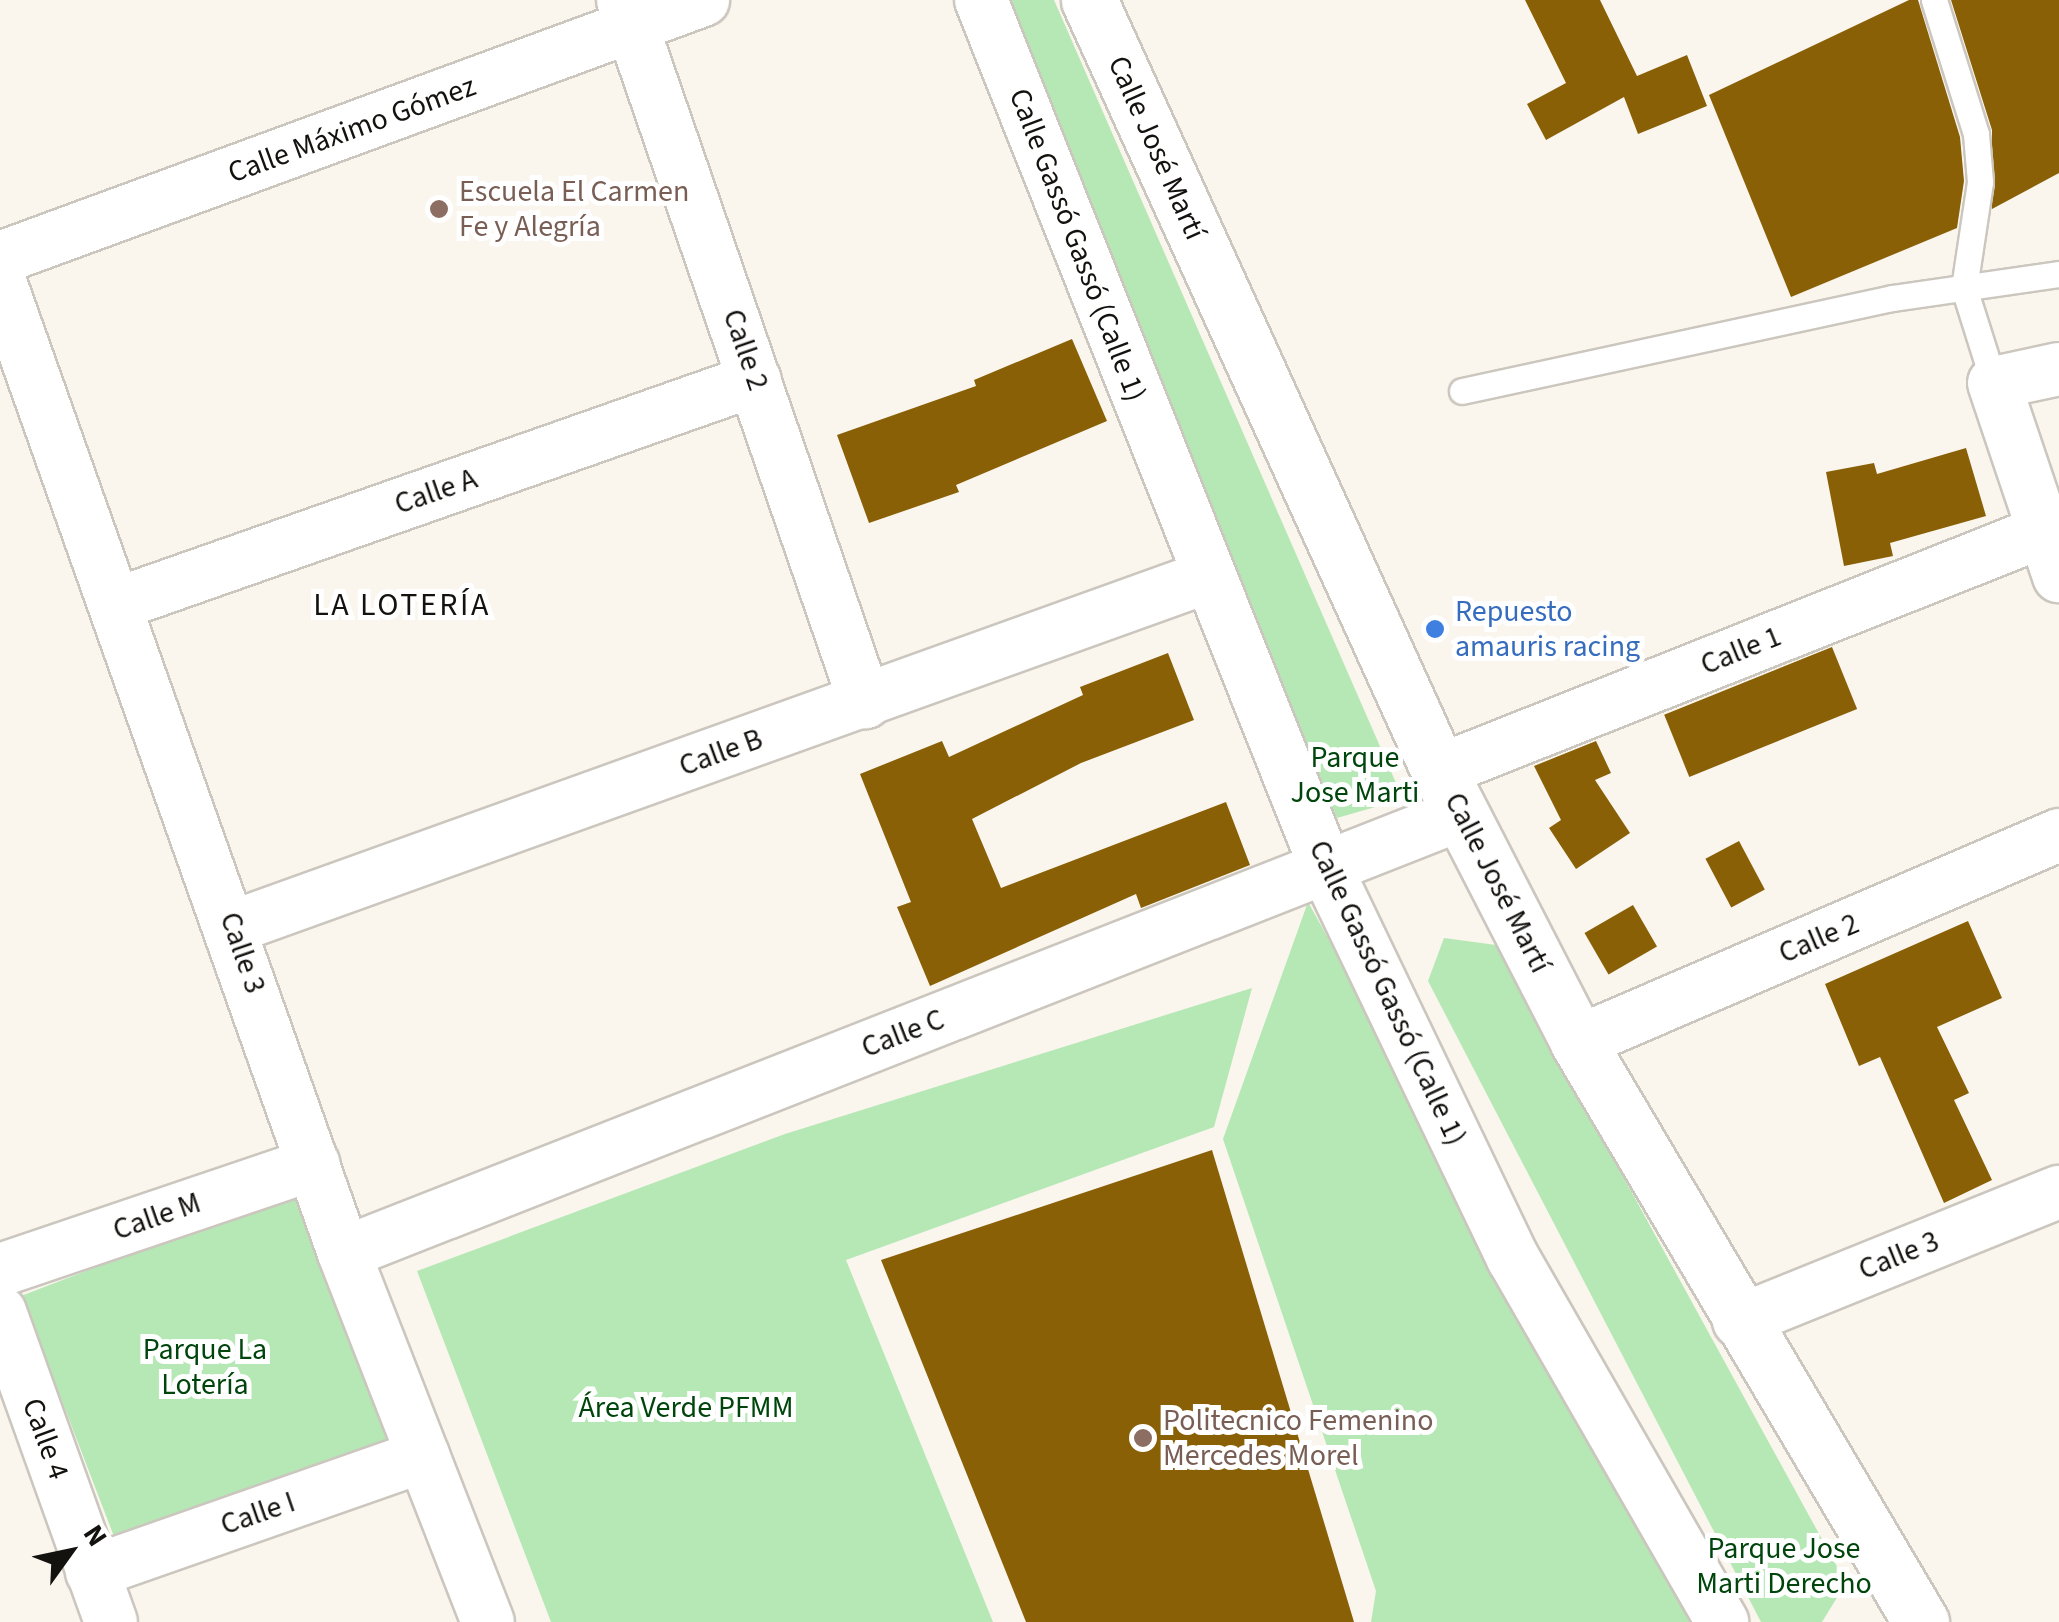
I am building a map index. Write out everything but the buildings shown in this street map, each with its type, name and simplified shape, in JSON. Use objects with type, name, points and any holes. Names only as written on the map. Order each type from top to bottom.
[{"type":"main road","name":"Calle José Martí","points":[[1089,0],[1450,793],[1578,1042],[1738,1320],[1921,1622]]},
{"type":"street","name":"Calle Máximo Gómez","points":[[0,258],[629,14],[703,0]]},
{"type":"street","name":"Calle Gassó Gassó (Calle 1)","points":[[981,0],[1326,868],[1513,1258],[1722,1622]]},
{"type":"street","name":"Calle 2","points":[[629,14],[865,702]]},
{"type":"street","name":"Calle 3","points":[[0,282],[234,927],[344,1253],[488,1622]]},
{"type":"street","points":[[2051,553],[1994,383],[2059,369]]},
{"type":"street","name":"Calle A","points":[[117,604],[755,380]]},
{"type":"street","name":"Calle 1","points":[[1450,793],[2051,553]]},
{"type":"street","name":"Calle B","points":[[234,927],[1207,576]]},
{"type":"street","name":"Calle C","points":[[344,1253],[1326,868],[1450,793]]},
{"type":"street","name":"Calle 2","points":[[1578,1042],[2059,836]]},
{"type":"street","name":"Calle M","points":[[0,1270],[314,1164]]},
{"type":"street","name":"Calle 3","points":[[1738,1320],[2059,1192]]},
{"type":"street","name":"Calle 4","points":[[0,1312],[112,1622]]},
{"type":"street","name":"Calle I","points":[[92,1572],[424,1456]]},
{"type":"lane","points":[[1934,0],[1976,134],[1980,182],[1964,288],[1994,383]]},
{"type":"lane","points":[[1462,391],[1964,288],[2059,274]]},
{"type":"green space","name":"Parque Jose Marti","points":[[1005,0],[1054,0],[1403,799],[1337,818]]},
{"type":"green space","points":[[1308,902],[1708,1622],[1371,1622],[1376,1591],[1223,1139]]},
{"type":"green space","name":"Parque Jose Marti Derecho","points":[[1444,938],[1496,945],[1846,1583],[1822,1622],[1761,1622],[1428,981]]},
{"type":"green space","name":"Área Verde PFMM","points":[[1252,988],[1214,1127],[846,1260],[993,1622],[551,1622],[417,1271],[785,1134]]},
{"type":"green space","name":"Parque La Lotería","points":[[297,1190],[395,1446],[120,1552],[22,1296]]},
{"type":"place","name":"Escuela El Carmen Fe y Alegría","points":[[439,209]]},
{"type":"place","name":"Repuesto amauris racing","points":[[1435,629]]},
{"type":"place","name":"Politecnico Femenino Mercedes Morel","points":[[1143,1438]]},
{"type":"district","name":"LA LOTERÍA","points":[[402,605]]}]
